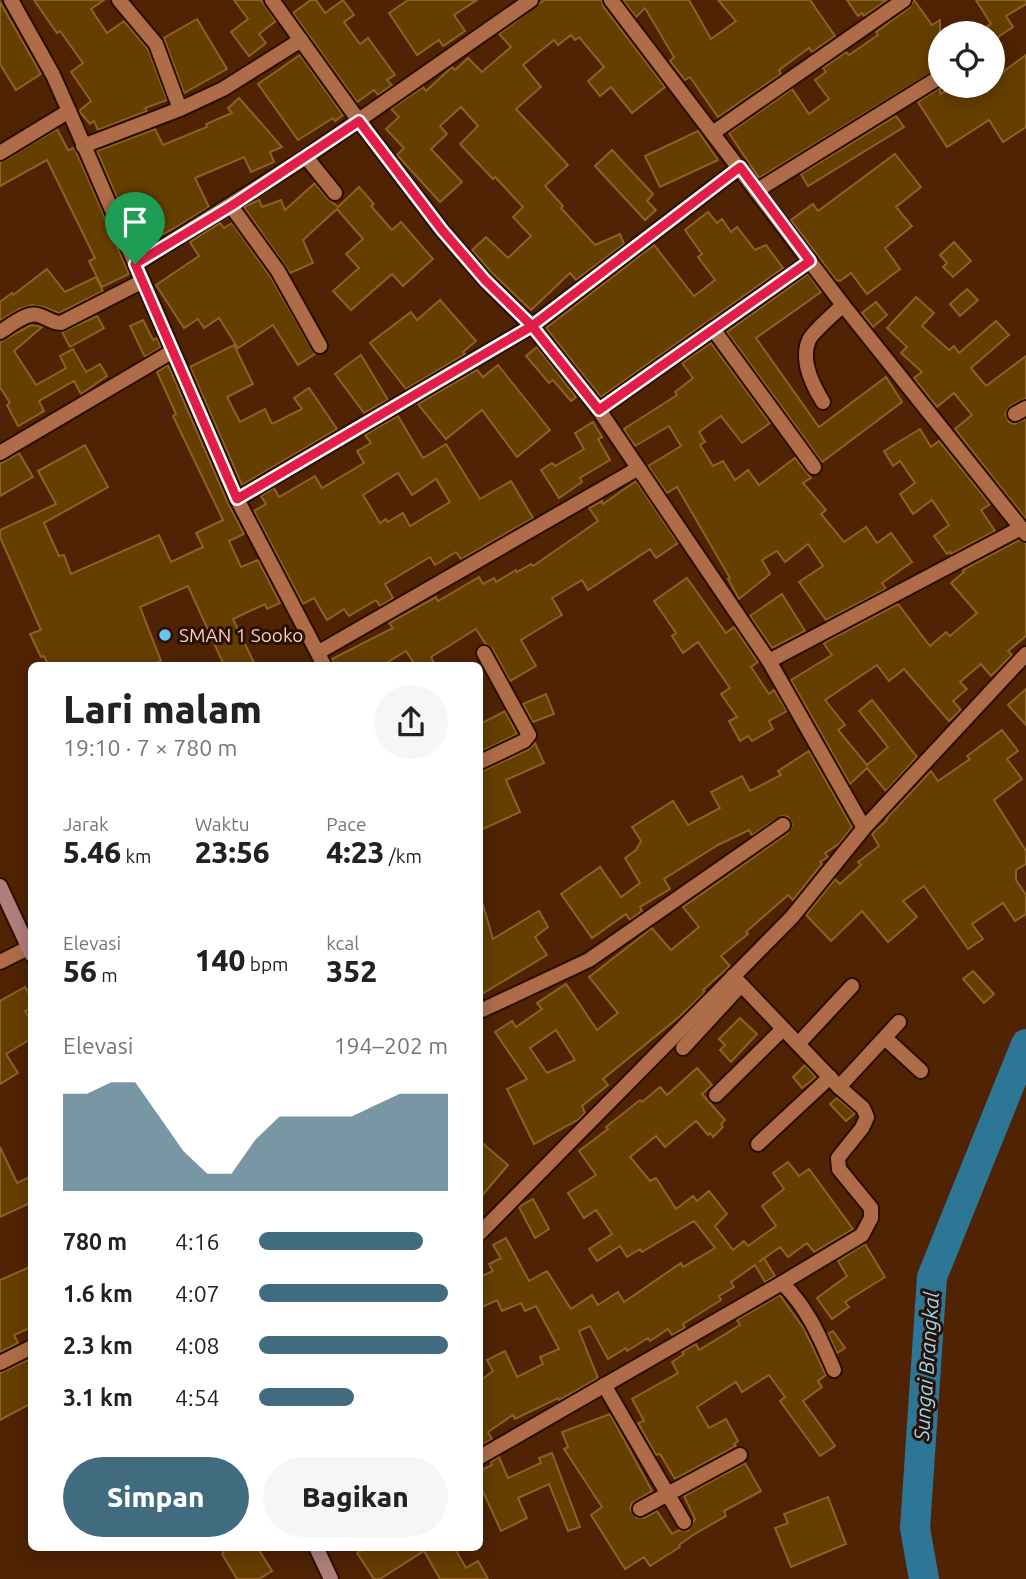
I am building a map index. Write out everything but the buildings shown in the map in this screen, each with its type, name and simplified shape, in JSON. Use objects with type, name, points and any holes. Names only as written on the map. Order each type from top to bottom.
[{"type":"main road","points":[[0,886],[28,948]]},
{"type":"main road","points":[[320,1551],[331,1579]]},
{"type":"street","points":[[11,0],[53,75],[237,499],[322,658],[637,469]]},
{"type":"street","points":[[119,0],[156,44],[180,109]]},
{"type":"street","points":[[272,0],[359,121],[456,247],[532,326],[599,410],[769,661],[863,828]]},
{"type":"street","points":[[135,264],[306,157],[531,0]]},
{"type":"street","points":[[611,0],[844,305],[1024,531],[769,661]]},
{"type":"street","points":[[714,132],[904,0]]},
{"type":"street","points":[[83,146],[180,109],[223,89],[301,40]]},
{"type":"street","points":[[756,191],[928,84]]},
{"type":"street","points":[[0,153],[69,111]]},
{"type":"street","points":[[306,157],[335,193]]},
{"type":"street","points":[[237,499],[532,326],[740,167]]},
{"type":"street","points":[[231,206],[278,271],[320,346]]},
{"type":"street","points":[[599,410],[810,261]]},
{"type":"street","points":[[0,332],[31,315],[61,323],[143,281]]},
{"type":"street","points":[[822,402],[810,382],[807,361],[809,340],[844,305]]},
{"type":"street","points":[[713,329],[814,467]]},
{"type":"street","points":[[0,453],[173,351]]},
{"type":"street","points":[[483,761],[524,741],[529,735],[484,653]]},
{"type":"street","points":[[683,1048],[863,828],[1026,654]]},
{"type":"street","points":[[483,1010],[589,960],[783,825]]},
{"type":"street","points":[[0,962],[28,953]]},
{"type":"street","points":[[483,1455],[862,1235],[871,1218],[871,1208],[839,1169],[838,1158],[862,1128],[867,1117],[863,1108],[834,1082],[737,981]]},
{"type":"street","points":[[483,1230],[737,981]]},
{"type":"street","points":[[798,1044],[852,986]]},
{"type":"street","points":[[758,1144],[834,1082],[899,1022]]},
{"type":"street","points":[[716,1095],[783,1028]]},
{"type":"street","points":[[884,1038],[921,1071]]},
{"type":"street","points":[[782,1283],[794,1294],[810,1318],[834,1370]]},
{"type":"street","points":[[0,1363],[28,1349]]},
{"type":"street","points":[[604,1385],[684,1522]]},
{"type":"street","points":[[640,1509],[740,1455]]},
{"type":"waterway","name":"Sungai Brangkal","points":[[924,1579],[915,1528],[932,1277],[1026,1044]]},
{"type":"place","name":"SMAN 1 Sooko","points":[[165,635]]},
{"type":"route","points":[[135,264],[231,206],[359,121],[442,230],[485,280],[532,326],[599,410],[810,261],[740,167],[532,326],[237,499],[135,264]]}]
